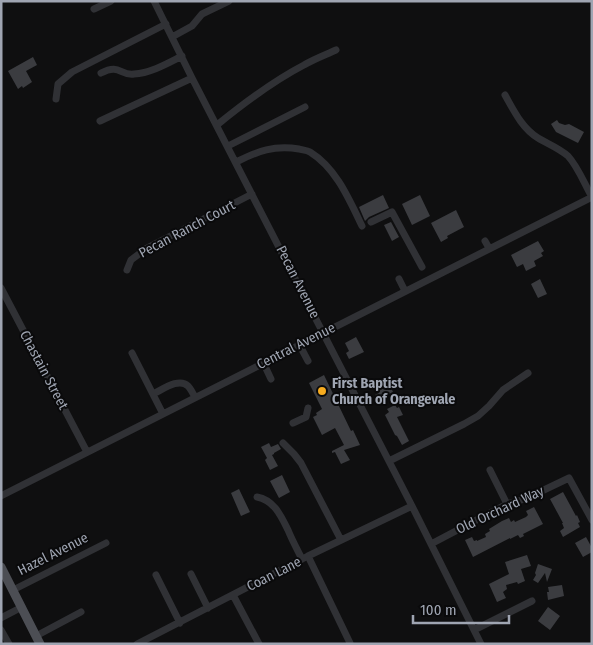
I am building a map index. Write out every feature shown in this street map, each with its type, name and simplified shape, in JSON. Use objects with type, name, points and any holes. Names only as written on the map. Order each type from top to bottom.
[{"type":"main road","name":"Hazel Avenue","points":[[1,567],[4,580],[13,590],[38,640]]},
{"type":"street","points":[[94,9],[111,1]]},
{"type":"street","name":"Pecan Avenue","points":[[154,1],[480,643]]},
{"type":"street","points":[[172,37],[192,26],[202,14],[229,1]]},
{"type":"street","points":[[56,99],[58,84],[72,72],[166,24]]},
{"type":"street","points":[[217,125],[248,100],[278,80],[303,65],[336,50]]},
{"type":"street","points":[[101,73],[114,69],[130,75],[137,74],[152,70],[182,56]]},
{"type":"street","points":[[100,121],[192,78]]},
{"type":"street","points":[[505,95],[525,128],[539,139],[557,148],[571,160],[592,197]]},
{"type":"street","points":[[228,146],[305,107]]},
{"type":"street","points":[[236,162],[254,153],[280,147],[308,150],[332,171],[349,198],[362,226]]},
{"type":"street","name":"Pecan Ranch Court","points":[[127,270],[132,260],[147,248],[252,194]]},
{"type":"street","name":"Central Avenue","points":[[1,496],[405,291],[487,245],[592,197]]},
{"type":"street","points":[[371,222],[392,212],[422,267]]},
{"type":"street","points":[[399,279],[405,291]]},
{"type":"street","name":"Chastain Street","points":[[1,288],[87,452]]},
{"type":"street","points":[[299,344],[308,361]]},
{"type":"street","points":[[132,352],[163,414]]},
{"type":"street","points":[[263,362],[271,379]]},
{"type":"street","points":[[389,461],[478,416],[503,390],[528,373]]},
{"type":"street","points":[[153,394],[176,383],[183,383],[188,385],[195,397]]},
{"type":"street","points":[[292,423],[306,416],[308,408]]},
{"type":"street","points":[[283,443],[301,462],[341,540]]},
{"type":"street","points":[[490,470],[507,504]]},
{"type":"street","name":"Old Orchard Way","points":[[431,544],[507,504],[525,499],[569,478],[592,520]]},
{"type":"street","points":[[257,497],[262,498],[276,508],[305,557],[350,643]]},
{"type":"street","name":"Coan Lane","points":[[137,644],[305,557],[412,506]]},
{"type":"street","name":"Hazel Avenue","points":[[13,590],[106,543]]},
{"type":"street","points":[[191,574],[208,608]]},
{"type":"street","points":[[156,575],[180,623]]},
{"type":"street","points":[[233,595],[259,644]]},
{"type":"street","points":[[474,630],[532,601]]},
{"type":"street","points":[[1,618],[22,607]]},
{"type":"street","points":[[38,640],[81,612]]},
{"type":"street","points":[[1,630],[8,644]]},
{"type":"building","points":[[33,57],[37,65],[26,71],[32,82],[18,89],[8,71]]},
{"type":"building","points":[[557,120],[559,123],[569,124],[584,132],[578,143],[556,132],[551,124]]},
{"type":"building","points":[[383,195],[389,208],[369,217],[365,221],[359,207]]},
{"type":"building","points":[[420,195],[430,216],[412,225],[402,204]]},
{"type":"building","points":[[456,210],[464,227],[447,236],[448,238],[441,242],[431,223]]},
{"type":"building","points":[[391,222],[399,237],[392,241],[384,225]]},
{"type":"building","points":[[538,241],[544,251],[541,253],[543,256],[534,261],[536,266],[526,271],[523,264],[517,267],[511,255]]},
{"type":"building","points":[[540,279],[547,294],[538,298],[531,284]]},
{"type":"building","points":[[356,337],[364,352],[349,359],[346,353],[349,351],[345,343]]},
{"type":"building","points":[[324,375],[351,431],[353,430],[360,445],[344,450],[350,460],[341,464],[335,452],[332,453],[332,451],[344,445],[335,428],[322,435],[313,417],[322,409],[309,383]]},
{"type":"building","points":[[383,379],[384,383],[388,381],[393,392],[378,400],[375,395],[379,393],[376,383]]},
{"type":"building","points":[[395,405],[397,408],[399,407],[403,415],[397,417],[409,441],[402,445],[385,415],[389,412],[387,409]]},
{"type":"building","points":[[269,443],[271,447],[278,444],[281,449],[272,455],[278,466],[270,470],[265,460],[267,458],[261,447]]},
{"type":"building","points":[[282,475],[290,492],[279,498],[270,481]]},
{"type":"building","points":[[239,489],[250,512],[241,516],[231,493]]},
{"type":"building","points":[[563,492],[577,515],[580,527],[563,537],[560,531],[564,528],[563,523],[550,499]]},
{"type":"building","points":[[534,507],[543,524],[523,534],[524,536],[520,538],[518,535],[510,538],[473,557],[465,540],[472,537],[474,541],[477,541],[486,537],[485,534],[490,531],[489,529],[509,518],[511,522],[514,520],[515,522],[526,517],[528,515],[526,511]]},
{"type":"building","points":[[586,537],[592,552],[583,557],[575,543]]},
{"type":"building","points":[[527,555],[531,566],[521,569],[525,581],[506,585],[507,589],[503,592],[506,598],[497,602],[489,584],[509,574],[505,562]]},
{"type":"building","points":[[538,564],[552,569],[547,582],[545,573],[538,583],[533,580]]},
{"type":"building","points":[[562,585],[564,596],[548,600],[548,587]]},
{"type":"building","points":[[548,607],[560,616],[550,630],[538,621]]},
{"type":"place","name":"First Baptist Church of Orangevale","points":[[322,391]]}]
